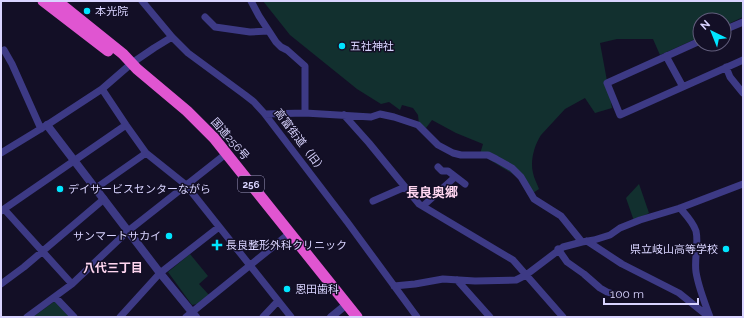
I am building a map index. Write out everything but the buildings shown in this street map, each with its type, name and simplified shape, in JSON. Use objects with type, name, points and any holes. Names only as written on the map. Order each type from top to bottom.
[{"type":"highway","name":"256","points":[[43,1],[117,58],[132,63]]},
{"type":"highway","name":"256","points":[[57,1],[121,52],[132,63]]},
{"type":"highway","name":"国道256号","points":[[132,63],[137,69],[168,94],[214,138],[357,317]]},
{"type":"street","name":"高富街道（旧）","points":[[142,1],[172,37],[188,53],[254,102],[265,114],[417,317]]},
{"type":"street","points":[[251,1],[276,42],[305,66],[305,113]]},
{"type":"street","points":[[205,17],[215,27],[250,32],[268,31]]},
{"type":"street","points":[[732,27],[743,22]]},
{"type":"street","points":[[2,150],[44,127],[102,89],[132,63],[172,37]]},
{"type":"street","points":[[692,45],[607,83],[620,115],[743,60]]},
{"type":"street","points":[[2,50],[12,64],[44,127],[74,160],[96,188],[191,316],[290,233]]},
{"type":"street","points":[[666,56],[683,88]]},
{"type":"street","points":[[726,68],[730,77],[743,93]]},
{"type":"street","points":[[102,89],[146,153],[186,185],[290,317]]},
{"type":"street","points":[[265,114],[305,113],[371,117],[380,114],[418,125],[438,145],[453,153],[461,155],[488,155],[512,168],[522,176],[534,199],[561,216],[584,241],[622,264],[680,293],[710,317]]},
{"type":"street","points":[[344,115],[419,204],[513,260],[563,317]]},
{"type":"street","points":[[72,284],[43,251],[3,210],[126,125]]},
{"type":"street","points":[[96,188],[146,153]]},
{"type":"street","points":[[27,317],[72,284],[128,231],[226,154]]},
{"type":"street","points":[[438,167],[442,171],[448,171],[465,184]]},
{"type":"street","points":[[423,206],[455,177]]},
{"type":"street","points":[[394,286],[443,279],[516,280],[526,275],[558,249],[610,235],[620,228],[640,220],[680,208],[743,184]]},
{"type":"street","points":[[373,202],[405,187]]},
{"type":"street","points":[[1,284],[24,267],[104,199]]},
{"type":"street","points":[[680,208],[696,231],[696,273],[710,317]]},
{"type":"street","points":[[120,317],[160,274],[219,227]]},
{"type":"street","points":[[558,249],[567,262],[600,288],[617,295]]},
{"type":"street","points":[[457,280],[490,317]]},
{"type":"street","points":[[54,297],[74,317]]},
{"type":"street","points":[[263,317],[278,301]]},
{"type":"street","points":[[331,317],[347,304]]},
{"type":"green space","points":[[263,1],[743,1],[743,17],[732,22],[732,12],[692,12],[692,41],[660,55],[653,39],[617,39],[600,43],[612,108],[595,113],[585,98],[565,109],[541,135],[536,144],[532,159],[532,168],[539,189],[533,193],[526,182],[480,154],[483,144],[456,133],[432,120],[426,128],[419,124],[418,115],[413,108],[402,105],[400,110],[389,102],[381,104],[357,89],[290,35]]},
{"type":"green space","points":[[639,184],[649,213],[634,221],[626,198]]},
{"type":"green space","points":[[190,254],[208,276],[199,284],[209,295],[197,304],[192,305],[168,272]]},
{"type":"green space","points":[[55,301],[70,317],[33,317]]},
{"type":"place","name":"本光院","points":[[87,11]]},
{"type":"place","name":"五社神社","points":[[342,46]]},
{"type":"place","name":"デイサービスセンターながら","points":[[60,189]]},
{"type":"place","name":"サンマートサカイ","points":[[169,236]]},
{"type":"place","name":"長良整形外科クリニック","points":[[217,245]]},
{"type":"place","name":"県立岐山高等学校","points":[[726,249]]},
{"type":"place","name":"恩田歯科","points":[[287,289]]},
{"type":"district","name":"長良奥郷","points":[[432,192]]},
{"type":"district","name":"八代三丁目","points":[[113,268]]}]
